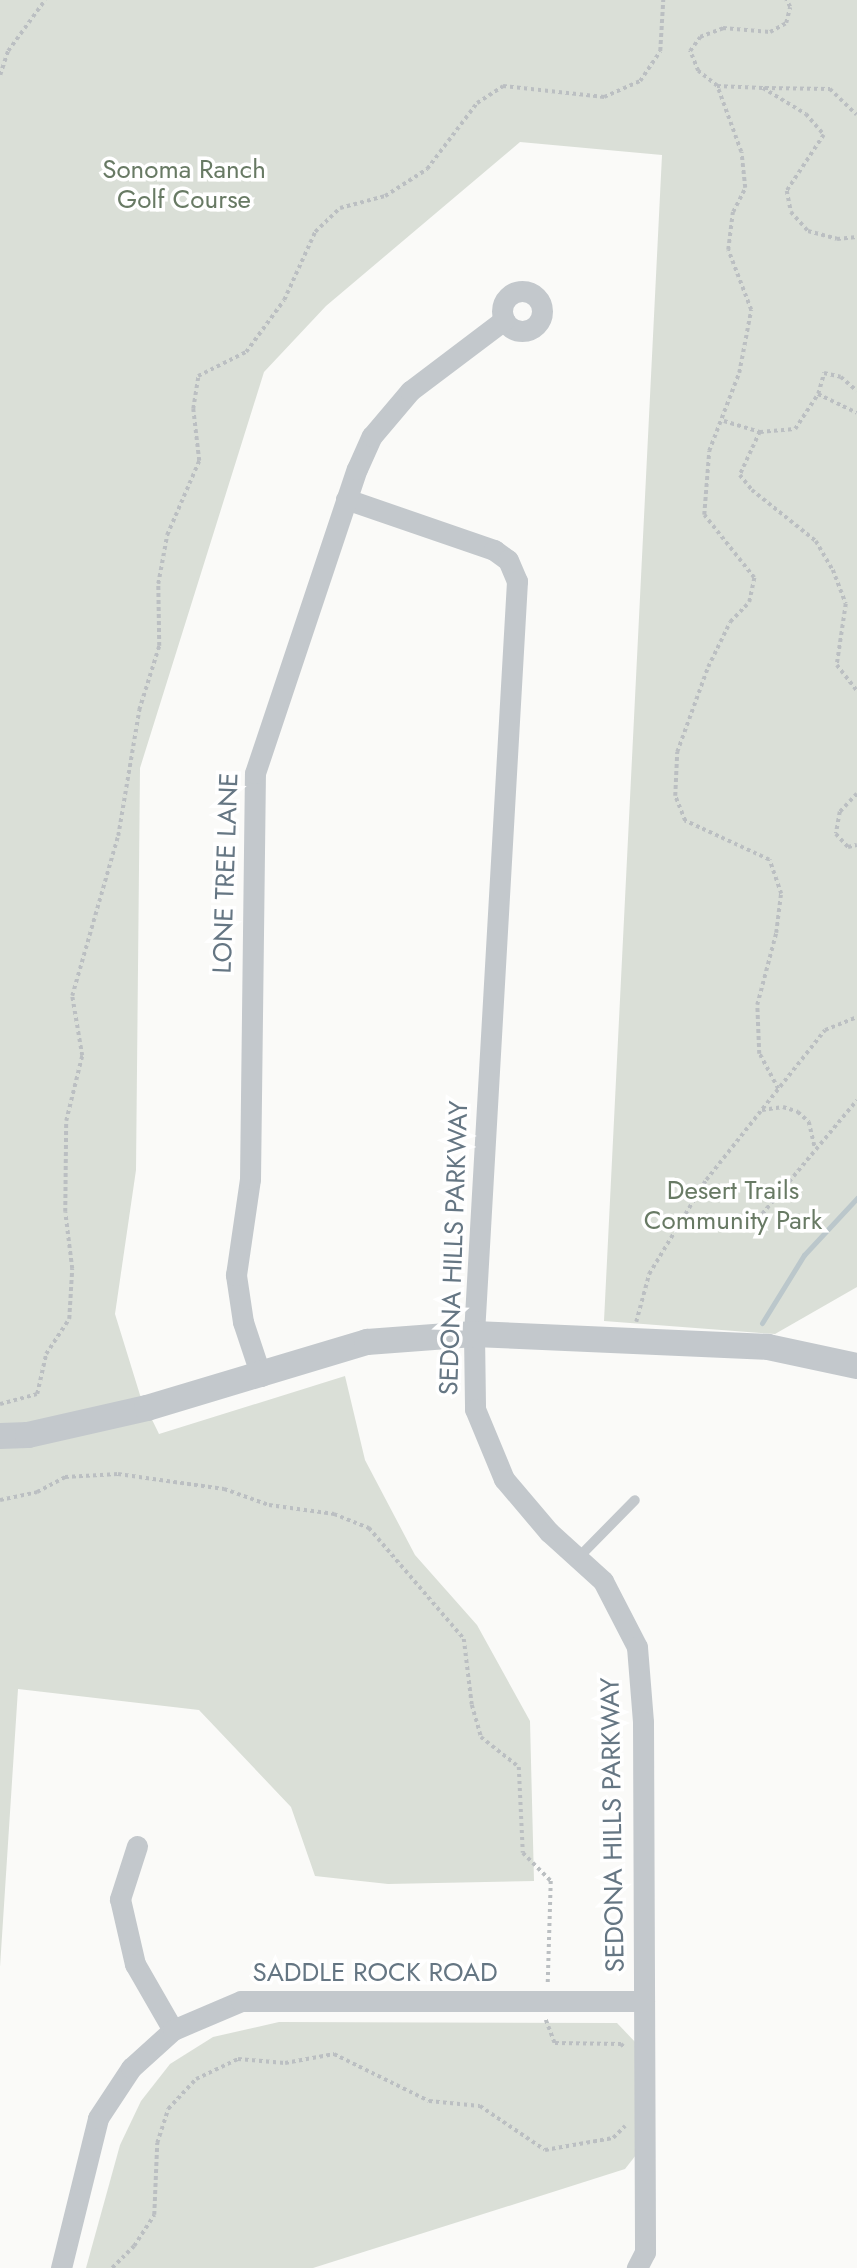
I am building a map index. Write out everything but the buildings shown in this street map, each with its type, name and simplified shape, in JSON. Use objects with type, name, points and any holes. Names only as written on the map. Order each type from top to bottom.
[{"type":"street","name":"LONE TREE LANE","points":[[261,1376],[243,1322],[236,1275],[250,1166],[253,786],[261,748],[346,499],[372,436],[395,405],[504,320]]},
{"type":"street","name":"SEDONA HILLS PARKWAY","points":[[346,499],[494,550],[508,560],[517,581],[474,1334],[475,1409],[504,1479],[578,1558],[604,1581],[637,1647],[643,1722],[645,2252],[637,2268]]},
{"type":"street","points":[[0,1436],[28,1435],[261,1376],[367,1342],[474,1334],[768,1347],[857,1366]]},
{"type":"street","points":[[137,1846],[120,1899],[135,1964],[173,2030]]},
{"type":"street","name":"SADDLE ROCK ROAD","points":[[61,2268],[99,2118],[131,2068],[173,2030],[241,2001],[644,2001]]},
{"type":"lane","points":[[578,1558],[635,1500]]},
{"type":"path","points":[[0,75],[8,51],[45,0]]},
{"type":"path","points":[[0,1404],[37,1394],[46,1354],[69,1319],[72,1269],[65,1212],[66,1121],[82,1056],[72,996],[118,836],[139,710],[159,646],[158,584],[167,535],[199,461],[193,409],[198,376],[246,352],[284,300],[315,232],[340,208],[385,196],[428,169],[477,103],[503,86],[604,97],[640,81],[660,51],[663,0]]},
{"type":"path","points":[[778,1089],[759,1054],[757,1005],[776,933],[781,894],[769,860],[685,821],[675,796],[677,752],[708,667],[730,622],[749,602],[754,578],[704,515],[709,452],[723,420],[748,339],[751,310],[728,250],[733,212],[745,188],[741,152],[717,86],[698,71],[690,51],[700,37],[723,28],[771,32],[786,23],[790,6],[786,0]]},
{"type":"path","points":[[717,86],[830,89],[857,115]]},
{"type":"path","points":[[763,88],[806,114],[824,135],[787,191],[791,212],[808,232],[836,239],[857,237]]},
{"type":"path","points":[[723,420],[760,432],[795,429],[818,394],[824,373],[841,377],[857,391]]},
{"type":"path","points":[[818,394],[857,413]]},
{"type":"path","points":[[760,432],[740,475],[752,490],[816,541],[833,570],[846,604],[837,665],[857,691]]},
{"type":"path","points":[[857,794],[841,812],[836,834],[848,847],[857,845]]},
{"type":"path","points":[[635,1341],[638,1303],[649,1274],[706,1180],[825,1030],[857,1017]]},
{"type":"path","points":[[762,1214],[857,1100]]},
{"type":"path","points":[[762,1110],[783,1107],[798,1112],[812,1129],[815,1150]]},
{"type":"path","points":[[0,1500],[37,1492],[65,1476],[118,1474],[224,1489],[269,1504],[334,1514],[369,1528],[464,1639],[471,1705],[481,1737],[519,1767],[523,1853],[551,1881],[546,2024],[555,2043],[621,2043],[631,2056]]},
{"type":"path","points":[[112,2268],[134,2246],[154,2215],[157,2143],[168,2109],[196,2080],[238,2059],[285,2063],[334,2054],[429,2101],[480,2106],[545,2150],[613,2138],[629,2122]]},
{"type":"green space","name":"Sonoma Ranch Golf Course","points":[[0,0],[857,0],[857,1287],[775,1334],[604,1321],[662,155],[520,142],[326,306],[264,372],[140,768],[136,1170],[115,1314],[140,1395],[159,1434],[345,1376],[365,1460],[415,1555],[477,1625],[530,1721],[534,1881],[388,1884],[315,1876],[291,1807],[199,1710],[18,1689],[0,1967]]},
{"type":"green space","points":[[279,2022],[617,2023],[637,2044],[636,2155],[625,2169],[313,2268],[86,2268],[120,2145],[141,2101],[170,2064],[213,2037]]},
{"type":"waterway","points":[[762,1323],[804,1255],[857,1198]]},
{"type":"park label","name":"Desert Trails Community Park","points":[[733,1206]]}]
